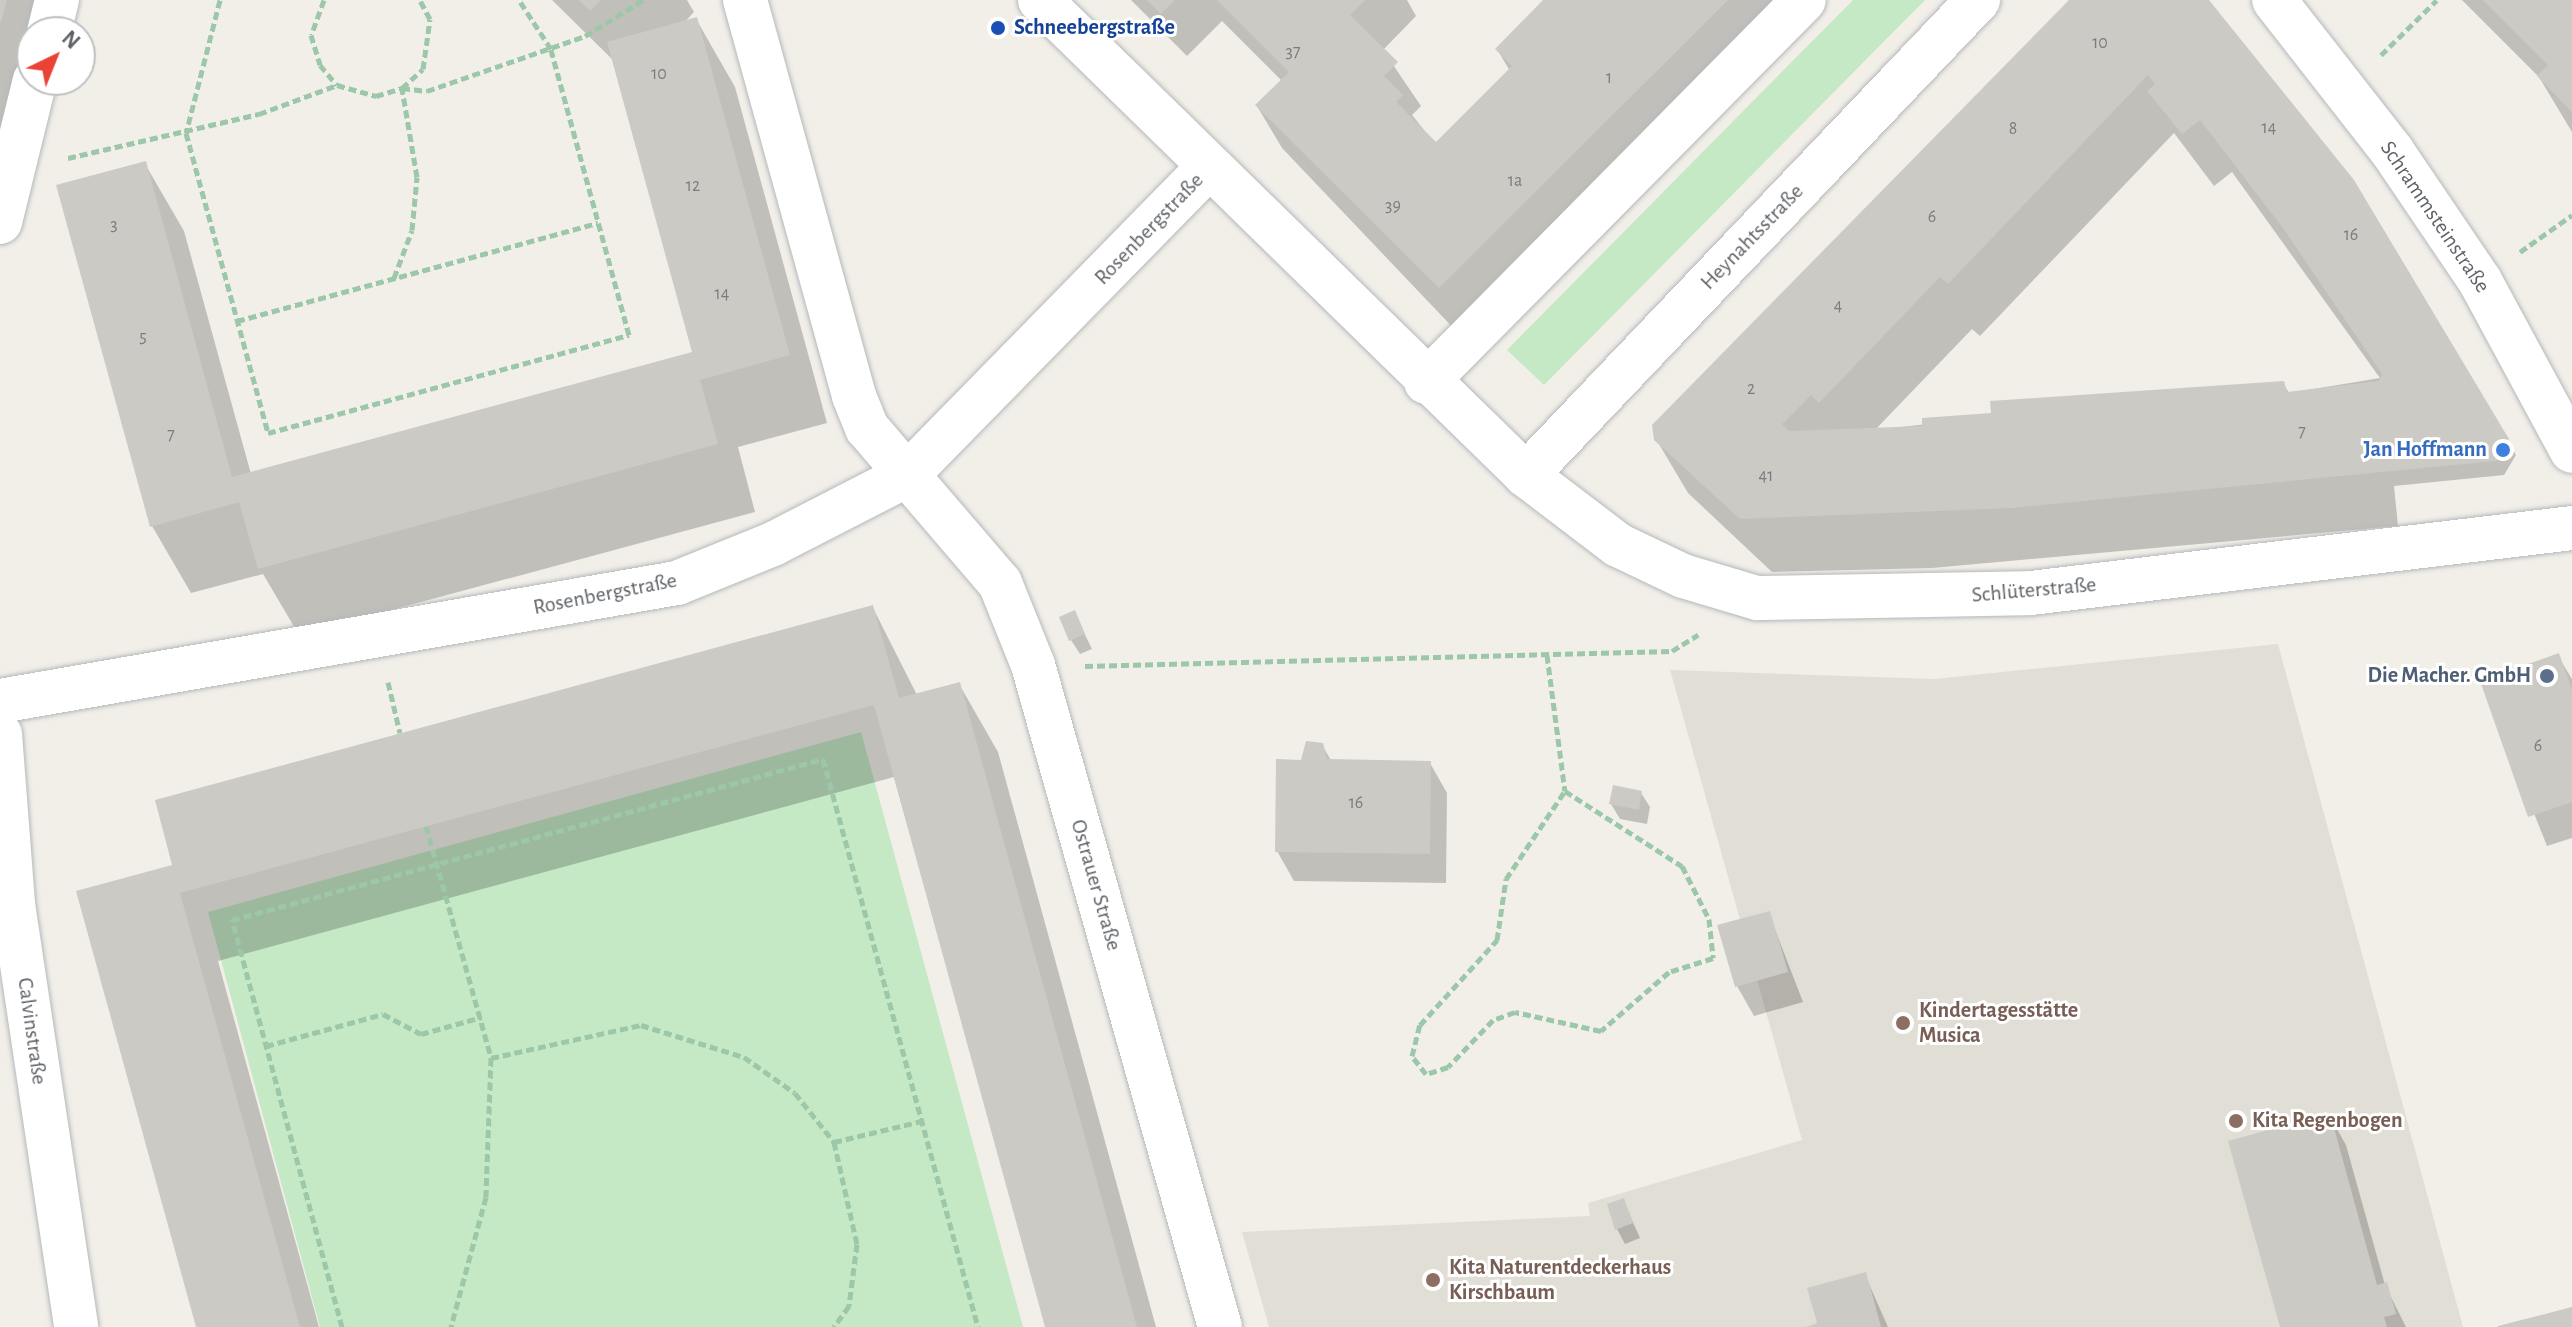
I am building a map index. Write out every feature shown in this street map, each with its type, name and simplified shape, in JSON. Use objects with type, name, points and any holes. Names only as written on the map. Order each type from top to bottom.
[{"type":"street","points":[[745,0],[854,396],[867,428],[907,475]]},
{"type":"street","points":[[1040,0],[1426,382],[1526,475]]},
{"type":"street","points":[[1426,382],[1804,0]]},
{"type":"street","name":"Heynahtsstraße","points":[[1526,475],[1978,0]]},
{"type":"street","name":"Schrammsteinstraße","points":[[2274,0],[2343,87],[2480,281],[2572,451]]},
{"type":"street","points":[[0,222],[31,96]]},
{"type":"street","name":"Rosenbergstraße","points":[[0,701],[677,583],[773,544],[907,475],[1209,167]]},
{"type":"street","name":"Ostrauer Straße","points":[[907,475],[1000,583],[1033,665],[1220,1327]]},
{"type":"street","name":"Schlüterstraße","points":[[1526,475],[1618,545],[1757,598],[2031,593],[2572,528]]},
{"type":"street","name":"Calvinstraße","points":[[0,734],[13,904],[76,1327]]},
{"type":"path","points":[[220,0],[186,133],[268,433],[629,335],[551,49],[519,0]]},
{"type":"path","points":[[324,0],[311,35],[320,65],[337,85]]},
{"type":"path","points":[[394,278],[412,230],[417,177],[402,88],[431,51],[430,19],[420,0]]},
{"type":"path","points":[[14,158],[53,160],[186,133],[337,85],[376,96],[402,88],[427,91],[551,49],[643,0]]},
{"type":"path","points":[[2343,87],[2437,0]]},
{"type":"path","points":[[2480,281],[2572,215]]},
{"type":"path","points":[[237,321],[598,223]]},
{"type":"path","points":[[1033,665],[1672,651],[1757,598]]},
{"type":"path","points":[[1547,655],[1565,791],[1506,879],[1497,940],[1420,1025],[1412,1056],[1426,1074],[1448,1067],[1493,1020],[1515,1012],[1601,1031],[1669,972],[1713,958],[1709,919],[1682,866],[1565,791]]},
{"type":"path","points":[[342,1327],[232,920],[823,759],[978,1327]]},
{"type":"path","points":[[426,826],[491,1058],[486,1197],[451,1327]]},
{"type":"path","points":[[266,1046],[383,1014],[421,1034],[482,1017]]},
{"type":"path","points":[[491,1058],[641,1025],[744,1057],[795,1093],[834,1142],[857,1244],[849,1306],[834,1327]]},
{"type":"path","points":[[834,1142],[922,1121]]},
{"type":"shaded area","points":[[2278,644],[2463,1327],[1269,1327],[1242,1232],[1590,1216],[1588,1203],[1802,1140],[1670,670],[1934,679]]},
{"type":"green space","points":[[1853,0],[1925,0],[1544,385],[1507,350]]},
{"type":"green space","points":[[861,732],[1023,1327],[320,1327],[208,912]]},
{"type":"building","points":[[0,0],[7,0],[1,22],[0,22]]},
{"type":"building","points":[[579,0],[601,0],[590,11]]},
{"type":"building","points":[[1147,0],[1175,0],[1161,14]]},
{"type":"building","points":[[1217,0],[1365,0],[1350,15],[1398,62],[1384,76],[1403,95],[1396,102],[1436,142],[1512,66],[1495,49],[1543,0],[1728,0],[1439,288],[1255,105],[1289,72]]},
{"type":"building","points":[[2069,0],[2209,0],[2354,180],[2509,439],[2496,461],[2011,508],[1740,519],[1654,440],[1652,425]],"holes":[[[2148,75],[2155,84],[2147,91],[2182,134],[2200,120],[2283,228],[2382,374],[2379,381],[2287,392],[2284,381],[1990,401],[1991,413],[1922,418],[1922,426],[1789,431],[1782,424],[1811,395],[1819,403],[1940,277],[1948,284]]]},
{"type":"building","points":[[2483,0],[2572,0],[2572,112],[2537,76],[2548,65]]},
{"type":"building","points":[[697,17],[790,355],[700,380],[718,444],[258,569],[239,502],[150,527],[56,185],[146,161],[232,477],[692,352],[607,42]]},
{"type":"building","points":[[873,605],[899,698],[960,682],[1137,1327],[1045,1327],[874,705],[180,893],[300,1327],[196,1327],[76,891],[172,865],[155,800]]},
{"type":"building","points":[[1075,610],[1085,634],[1069,641],[1059,617]]},
{"type":"building","points":[[2559,653],[2572,690],[2572,802],[2528,817],[2480,681]]},
{"type":"building","points":[[1306,741],[1323,743],[1327,759],[1431,761],[1430,854],[1275,852],[1276,759],[1301,760]]},
{"type":"building","points":[[1613,785],[1642,791],[1639,810],[1609,804]]},
{"type":"building","points":[[1770,911],[1788,972],[1735,987],[1717,925]]},
{"type":"building","points":[[2330,1113],[2377,1285],[2387,1282],[2396,1314],[2384,1317],[2387,1327],[2280,1327],[2228,1141]]},
{"type":"building","points":[[1624,1198],[1633,1223],[1615,1230],[1607,1204]]},
{"type":"building","points":[[1866,1272],[1881,1327],[1806,1327],[1817,1323],[1807,1288]]},
{"type":"building","points":[[2572,1307],[2572,1327],[2498,1327],[2498,1326]]},
{"type":"place","name":"Schneebergstraße","points":[[998,28]]},
{"type":"place","name":"Jan Hoffmann","points":[[2503,450]]},
{"type":"place","name":"Die Macher. GmbH","points":[[2547,676]]},
{"type":"place","name":"Kindertagesstätte Musica","points":[[1903,1023]]},
{"type":"place","name":"Kita Regenbogen","points":[[2236,1121]]},
{"type":"place","name":"Kita Naturentdeckerhaus Kirschbaum","points":[[1433,1280]]}]
